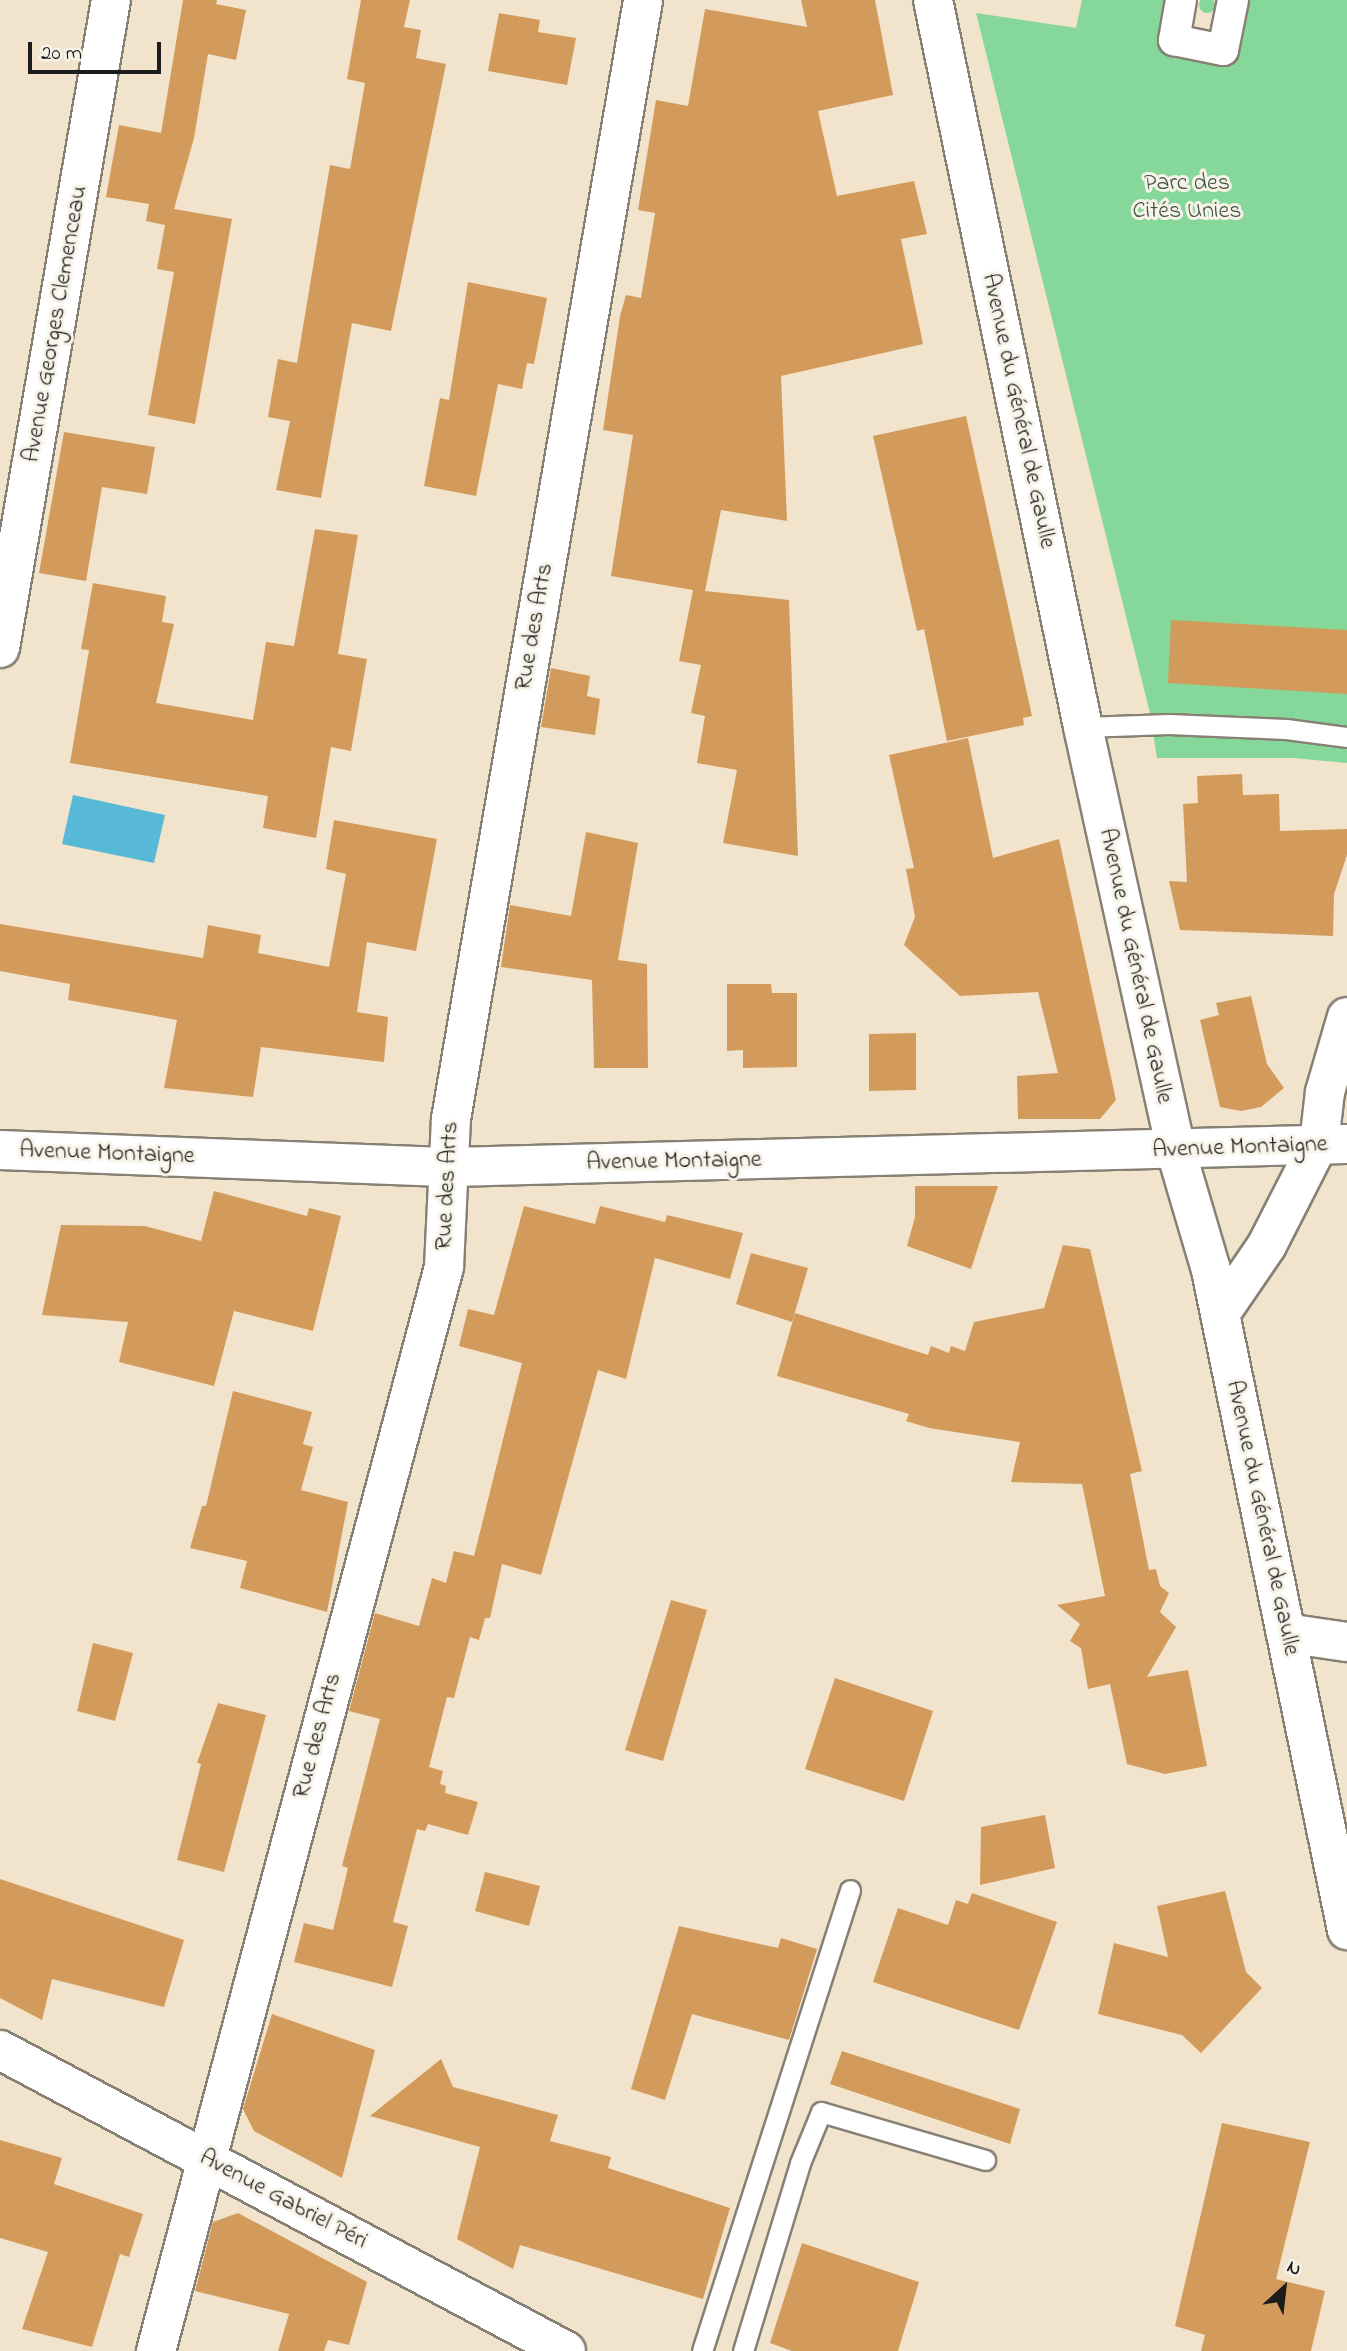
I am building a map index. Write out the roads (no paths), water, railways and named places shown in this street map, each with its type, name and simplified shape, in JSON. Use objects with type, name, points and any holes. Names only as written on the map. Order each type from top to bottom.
[{"type":"street","name":"Avenue Georges Clemenceau","points":[[0,648],[111,0]]},
{"type":"street","name":"Rue des Arts","points":[[156,2351],[205,2158],[444,1267],[451,1167],[451,1119],[643,0]]},
{"type":"street","name":"Avenue du Général de Gaulle","points":[[933,0],[1083,727],[1176,1152],[1220,1314],[1347,1930]]},
{"type":"street","points":[[1181,0],[1174,40],[1223,50],[1233,0]]},
{"type":"street","points":[[1220,1314],[1333,1143],[1325,1091],[1347,1017]]},
{"type":"street","name":"Avenue Montaigne","points":[[0,1150],[451,1167],[1176,1152],[1333,1143]]},
{"type":"street","points":[[1286,1633],[1347,1643]]},
{"type":"street","name":"Avenue Gabriel Péri","points":[[0,2050],[566,2351]]},
{"type":"lane","points":[[1083,727],[1169,724],[1286,729],[1347,737]]},
{"type":"lane","points":[[702,2351],[850,1890]]},
{"type":"lane","points":[[743,2351],[800,2163],[821,2112],[985,2160]]},
{"type":"water","points":[[73,795],[165,815],[154,863],[62,844]]},
{"type":"park label","name":"Parc des Cités Unies","points":[[1187,198]]}]
